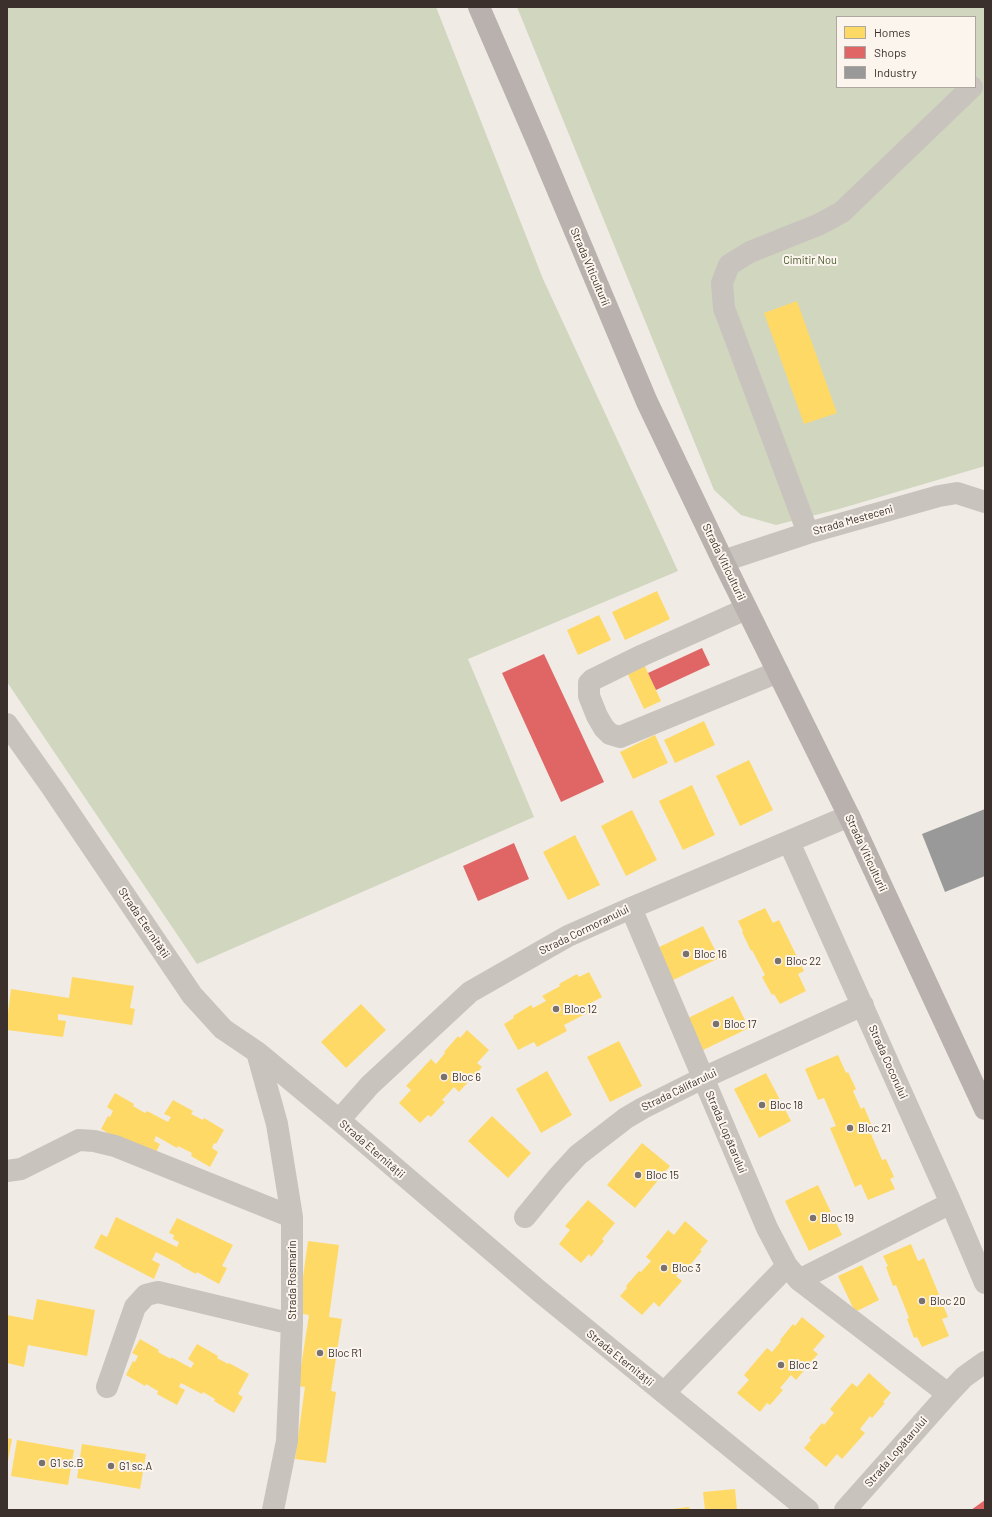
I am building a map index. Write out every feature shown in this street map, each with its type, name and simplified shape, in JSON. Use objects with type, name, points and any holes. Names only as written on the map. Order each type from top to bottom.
[{"type":"main road","name":"Strada Viticulturii","points":[[479,7],[647,402],[746,609],[849,816],[985,1110]]},
{"type":"street","points":[[976,84],[985,75]]},
{"type":"street","points":[[808,533],[724,308],[722,283],[729,265],[750,252],[820,224],[842,212],[971,88]]},
{"type":"street","name":"Strada Mesteceni","points":[[723,561],[808,533],[939,496],[957,493],[985,502]]},
{"type":"street","points":[[746,609],[643,655],[592,680],[590,683],[589,696],[596,716],[610,734],[620,737],[778,672]]},
{"type":"street","name":"Strada Eternității","points":[[7,724],[53,789],[192,995],[223,1029],[257,1052],[539,1291],[808,1510]]},
{"type":"street","name":"Strada Cormoranului","points":[[339,1120],[370,1085],[470,992],[568,936],[849,816]]},
{"type":"street","name":"Strada Cocorului","points":[[789,842],[952,1203],[985,1283]]},
{"type":"street","name":"Strada Lopătarului","points":[[631,908],[767,1228],[793,1273],[948,1394]]},
{"type":"street","name":"Strada Călifarului","points":[[526,1218],[557,1178],[578,1155],[626,1118],[642,1108],[703,1078],[863,1005]]},
{"type":"street","name":"Strada Rosmarin","points":[[257,1052],[277,1124],[292,1217],[292,1324],[287,1441],[273,1510]]},
{"type":"street","points":[[7,1172],[21,1169],[79,1140],[94,1141],[115,1146],[292,1217]]},
{"type":"street","points":[[664,1394],[793,1273],[952,1203]]},
{"type":"street","points":[[107,1387],[135,1307],[146,1295],[158,1292],[292,1324]]},
{"type":"street","name":"Strada Lopătarului","points":[[845,1510],[964,1377],[985,1362]]},
{"type":"green space","points":[[7,7],[436,7],[543,279],[678,571],[468,659],[534,817],[197,964],[7,682]]},
{"type":"green space","name":"Cimitir Nou","points":[[517,7],[985,7],[985,466],[839,509],[776,525],[741,515],[714,490]]},
{"type":"building: Homes","points":[[797,301],[837,413],[804,424],[764,313]]},
{"type":"building: Homes","points":[[657,591],[670,619],[625,640],[612,612]]},
{"type":"building: Homes","points":[[599,615],[611,640],[578,655],[567,630]]},
{"type":"building: Homes","points":[[642,660],[661,701],[644,709],[625,668]]},
{"type":"building: Homes","points":[[704,721],[715,745],[675,763],[664,740]]},
{"type":"building: Homes","points":[[655,735],[668,763],[633,779],[620,752]]},
{"type":"building: Homes","points":[[749,760],[773,810],[740,826],[716,776]]},
{"type":"building: Homes","points":[[692,785],[715,835],[683,850],[659,801]]},
{"type":"building: Homes","points":[[632,810],[657,860],[626,876],[601,826]]},
{"type":"building: Homes","points":[[575,835],[600,885],[568,900],[543,852]]},
{"type":"building: Homes","name":"Bloc 22","points":[[765,908],[773,923],[779,920],[804,971],[798,974],[806,991],[780,1004],[774,994],[772,995],[762,977],[765,975],[752,950],[751,951],[738,921]]},
{"type":"building: Homes","name":"Bloc 16","points":[[703,926],[719,958],[669,982],[653,950]]},
{"type":"building: Homes","name":"Bloc 12","points":[[589,972],[602,997],[587,1005],[591,1011],[564,1025],[567,1031],[537,1047],[534,1042],[518,1050],[504,1024],[514,1018],[513,1016],[531,1005],[533,1008],[546,1001],[542,996],[560,986],[559,984],[577,974],[579,977]]},
{"type":"building: Homes","points":[[72,977],[134,986],[130,1008],[135,1009],[132,1025],[58,1014],[58,1020],[66,1021],[63,1037],[7,1030],[7,1012],[8,1013],[11,989],[69,998]]},
{"type":"building: Homes","name":"Bloc 17","points":[[733,996],[749,1028],[699,1052],[684,1020]]},
{"type":"building: Homes","points":[[361,1004],[386,1030],[346,1068],[321,1042]]},
{"type":"building: Homes","name":"Bloc 6","points":[[467,1030],[489,1050],[477,1063],[482,1067],[459,1092],[454,1087],[442,1100],[445,1102],[431,1117],[428,1115],[420,1123],[399,1103],[411,1090],[406,1086],[431,1059],[436,1064],[458,1036],[460,1038]]},
{"type":"building: Homes","points":[[619,1041],[642,1086],[610,1102],[587,1057]]},
{"type":"building: Homes","name":"Bloc 21","points":[[838,1055],[846,1073],[848,1072],[856,1089],[853,1091],[861,1109],[864,1107],[872,1126],[868,1127],[882,1160],[886,1159],[894,1177],[890,1179],[895,1189],[868,1200],[861,1184],[855,1187],[830,1128],[836,1126],[824,1098],[818,1100],[805,1069]]},
{"type":"building: Homes","points":[[547,1071],[572,1115],[541,1133],[516,1089]]},
{"type":"building: Homes","name":"Bloc 18","points":[[766,1073],[791,1121],[759,1138],[734,1089]]},
{"type":"building: Homes","points":[[115,1093],[134,1104],[133,1106],[145,1113],[147,1111],[168,1122],[171,1117],[164,1114],[173,1100],[193,1111],[191,1114],[203,1120],[204,1118],[224,1130],[212,1148],[218,1152],[210,1167],[191,1156],[192,1153],[178,1146],[177,1148],[156,1136],[154,1141],[160,1144],[153,1159],[101,1129],[108,1116],[110,1117],[113,1111],[107,1107]]},
{"type":"building: Homes","points":[[492,1116],[531,1153],[508,1178],[468,1141]]},
{"type":"building: Homes","name":"Bloc 15","points":[[642,1143],[670,1166],[635,1208],[607,1185]]},
{"type":"building: Homes","name":"Bloc 19","points":[[818,1185],[842,1235],[809,1251],[785,1201]]},
{"type":"building: Homes","points":[[588,1200],[615,1223],[602,1239],[604,1241],[591,1257],[589,1254],[581,1263],[559,1244],[570,1230],[565,1226]]},
{"type":"building: Homes","points":[[116,1217],[177,1247],[179,1242],[173,1239],[174,1235],[169,1233],[177,1218],[233,1245],[222,1266],[227,1268],[219,1284],[197,1272],[196,1274],[156,1252],[152,1260],[160,1264],[154,1279],[94,1248],[101,1234],[107,1237]]},
{"type":"building: Homes","name":"Bloc 3","points":[[685,1221],[708,1241],[700,1250],[702,1251],[689,1266],[687,1264],[676,1276],[682,1281],[659,1307],[654,1302],[642,1315],[620,1296],[627,1288],[626,1286],[639,1271],[641,1272],[651,1261],[646,1257],[668,1230],[674,1235]]},
{"type":"building: Homes","name":"Bloc R1","points":[[308,1241],[339,1245],[329,1317],[342,1319],[331,1391],[336,1392],[326,1463],[295,1459],[305,1387],[298,1386],[309,1315],[298,1313]]},
{"type":"building: Homes","name":"Bloc 20","points":[[911,1244],[918,1261],[924,1258],[948,1317],[942,1319],[949,1336],[922,1347],[917,1337],[914,1338],[907,1319],[909,1318],[896,1285],[893,1286],[886,1267],[888,1266],[883,1256]]},
{"type":"building: Homes","points":[[862,1265],[879,1300],[855,1312],[838,1276]]},
{"type":"building: Homes","points":[[37,1299],[95,1310],[87,1356],[28,1345],[24,1367],[7,1363],[7,1315],[33,1320]]},
{"type":"building: Homes","name":"Bloc 2","points":[[802,1317],[825,1336],[813,1350],[818,1354],[796,1380],[791,1375],[780,1388],[783,1390],[770,1405],[767,1403],[760,1412],[737,1393],[749,1380],[744,1375],[767,1348],[772,1352],[793,1324],[795,1326]]},
{"type":"building: Homes","points":[[140,1339],[159,1350],[158,1352],[191,1368],[194,1363],[188,1359],[197,1344],[218,1356],[217,1358],[249,1374],[238,1394],[243,1397],[234,1413],[214,1401],[215,1399],[203,1392],[202,1394],[181,1383],[179,1387],[185,1390],[177,1405],[157,1394],[158,1391],[146,1384],[145,1386],[126,1375],[133,1361],[135,1362],[138,1356],[132,1353]]},
{"type":"building: Homes","points":[[869,1373],[891,1393],[883,1402],[885,1403],[872,1418],[870,1416],[860,1429],[865,1433],[842,1459],[837,1454],[826,1467],[804,1448],[811,1440],[809,1438],[822,1423],[824,1425],[834,1413],[830,1409],[852,1383],[857,1387]]},
{"type":"building: Homes","points":[[7,1438],[12,1439],[8,1461],[7,1461]]},
{"type":"building: Homes","name":"G1 sc.B","points":[[17,1440],[74,1450],[68,1485],[11,1476]]},
{"type":"building: Homes","name":"G1 sc.A","points":[[82,1444],[146,1454],[140,1489],[77,1478]]},
{"type":"building: Homes","points":[[735,1489],[737,1510],[705,1510],[703,1492]]},
{"type":"building: Homes","points":[[689,1507],[690,1510],[672,1510],[672,1509]]},
{"type":"building: Shops","points":[[702,648],[710,665],[656,690],[648,673]]},
{"type":"building: Shops","points":[[544,654],[604,782],[561,802],[502,673]]},
{"type":"building: Shops","points":[[514,843],[529,879],[478,901],[463,866]]},
{"type":"building: Shops","points":[[985,1500],[985,1510],[971,1510]]},
{"type":"building: Industry","points":[[985,809],[985,876],[945,892],[922,834]]},
{"type":"place","name":"Bloc 16","points":[[686,954]]},
{"type":"place","name":"Bloc 22","points":[[778,961]]},
{"type":"place","name":"Bloc 12","points":[[556,1009]]},
{"type":"place","name":"Bloc 17","points":[[716,1024]]},
{"type":"place","name":"Bloc 6","points":[[444,1077]]},
{"type":"place","name":"Bloc 18","points":[[762,1105]]},
{"type":"place","name":"Bloc 21","points":[[850,1128]]},
{"type":"place","name":"Bloc 15","points":[[638,1175]]},
{"type":"place","name":"Bloc 19","points":[[813,1218]]},
{"type":"place","name":"Bloc 3","points":[[664,1268]]},
{"type":"place","name":"Bloc 20","points":[[922,1301]]},
{"type":"place","name":"Bloc R1","points":[[320,1353]]},
{"type":"place","name":"Bloc 2","points":[[781,1365]]},
{"type":"place","name":"G1 sc.B","points":[[42,1463]]},
{"type":"place","name":"G1 sc.A","points":[[111,1466]]}]
